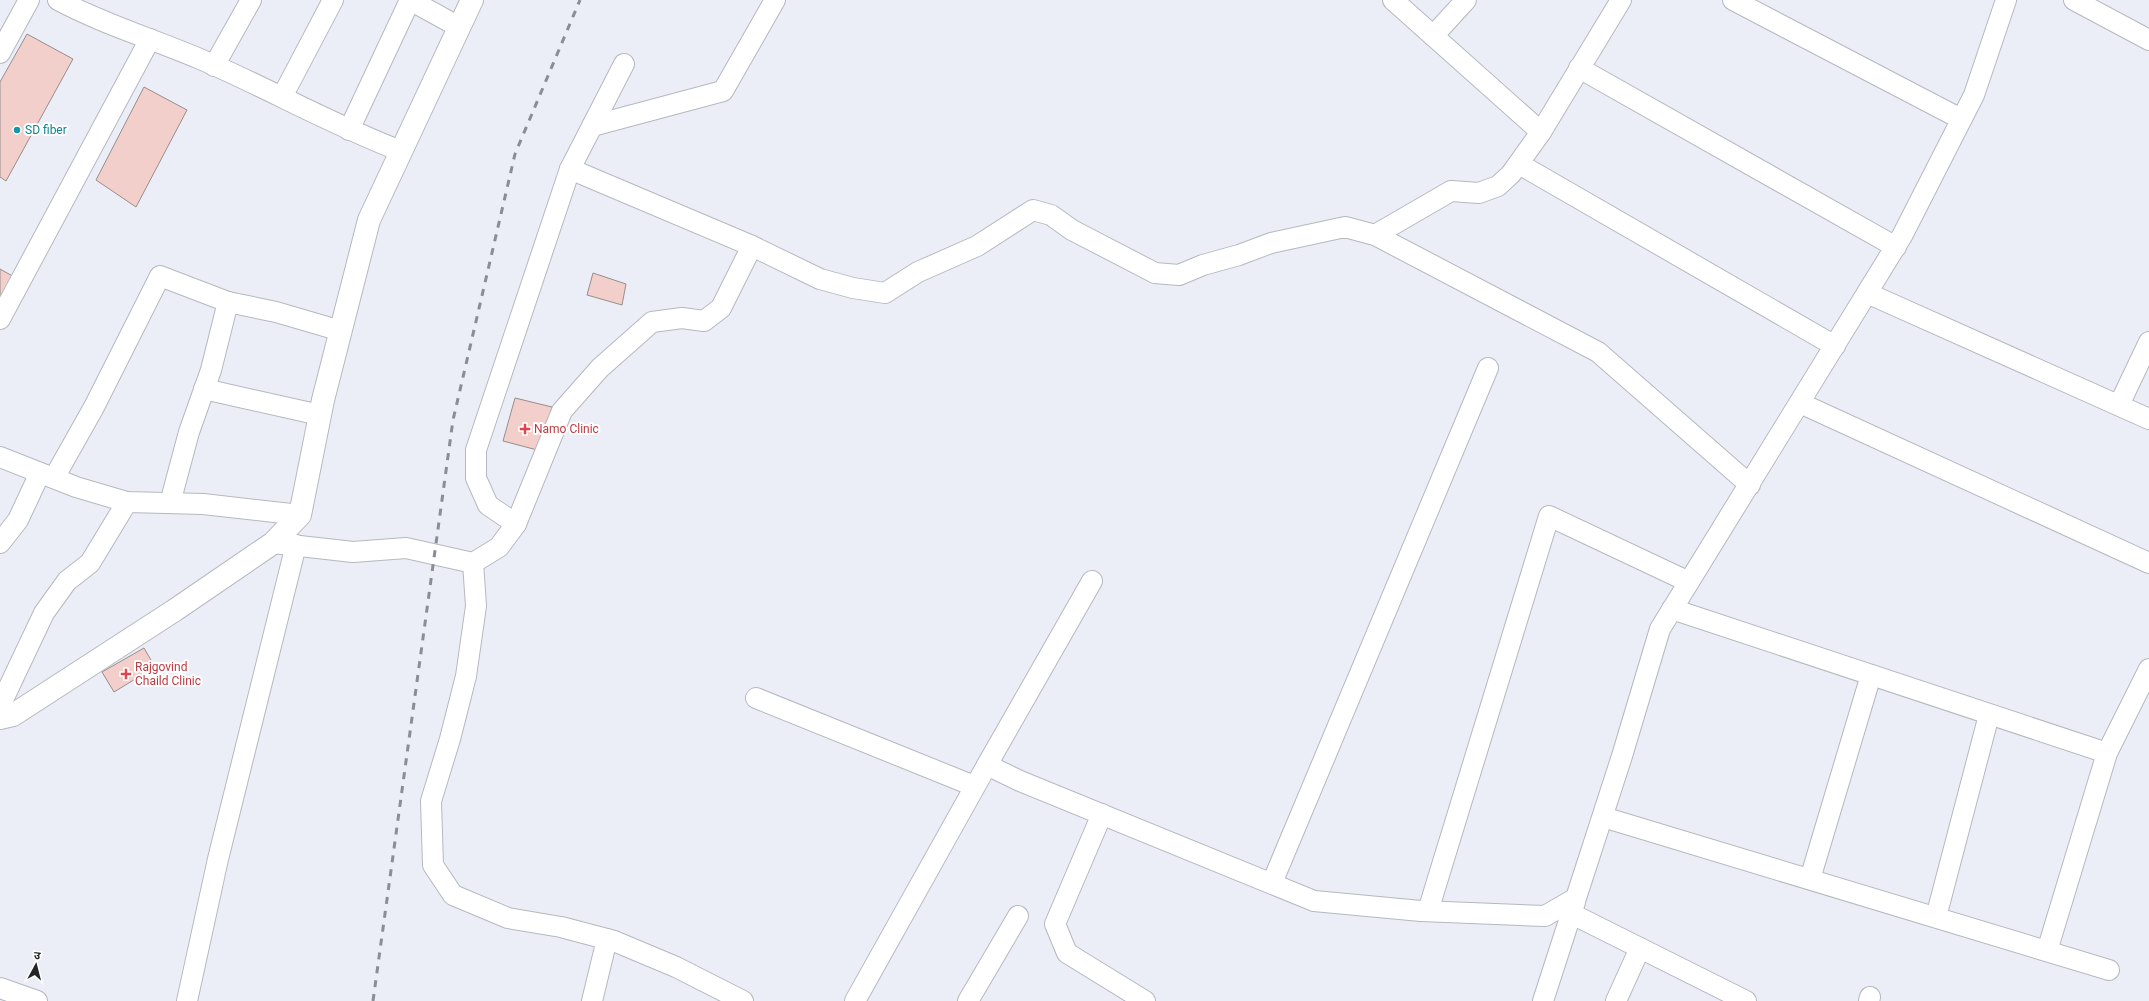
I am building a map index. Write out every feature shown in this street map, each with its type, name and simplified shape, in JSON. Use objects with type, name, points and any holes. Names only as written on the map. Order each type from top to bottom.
[{"type":"street","points":[[0,53],[29,0]]},
{"type":"street","points":[[58,0],[94,8],[150,39],[282,97],[349,130],[401,151]]},
{"type":"street","points":[[214,66],[251,0]]},
{"type":"street","points":[[282,97],[333,0]]},
{"type":"street","points":[[349,130],[410,0],[459,26]]},
{"type":"street","points":[[0,718],[13,715],[169,615],[273,543],[300,515],[320,415],[369,220],[472,0]]},
{"type":"street","points":[[592,126],[723,91],[775,0]]},
{"type":"street","points":[[1393,0],[1541,132]]},
{"type":"street","points":[[1433,36],[1466,0]]},
{"type":"street","points":[[1376,235],[1452,191],[1479,193],[1498,186],[1518,164],[1541,132],[1621,0]]},
{"type":"street","points":[[1733,0],[1961,119]]},
{"type":"street","points":[[1543,1001],[1603,817],[1660,629],[1896,247],[1974,95],[2006,0]]},
{"type":"street","points":[[2074,0],[2149,40]]},
{"type":"street","points":[[0,319],[150,39]]},
{"type":"street","points":[[516,524],[488,505],[476,478],[476,450],[570,169],[624,64]]},
{"type":"street","points":[[1579,68],[1896,247]]},
{"type":"street","points":[[1518,164],[1835,346]]},
{"type":"street","points":[[570,169],[752,246],[820,279],[853,288],[885,293],[918,272],[977,246],[1034,210],[1051,215],[1072,230],[1155,273],[1179,275],[1203,265],[1239,255],[1271,243],[1346,227],[1376,235],[1598,352],[1750,485]]},
{"type":"street","points":[[273,543],[353,552],[406,548],[473,563],[499,546],[516,524],[562,411],[600,368],[652,322],[682,318],[704,321],[720,308],[752,246]]},
{"type":"street","points":[[0,543],[18,520],[94,407],[160,276],[228,302],[276,312],[341,331]]},
{"type":"street","points":[[1867,293],[2149,419]]},
{"type":"street","points":[[170,503],[188,432],[211,370],[228,302]]},
{"type":"street","points":[[2119,405],[2149,342]]},
{"type":"street","points":[[1272,883],[1488,368]]},
{"type":"street","points":[[204,389],[320,415]]},
{"type":"street","points":[[1800,403],[2149,563]]},
{"type":"street","points":[[0,457],[47,476],[127,502],[203,504],[300,515]]},
{"type":"street","points":[[0,706],[44,613],[67,581],[90,563],[127,502]]},
{"type":"street","points":[[1428,911],[1549,516],[1689,582]]},
{"type":"street","points":[[187,1001],[218,859],[296,545]]},
{"type":"street","points":[[473,563],[476,606],[466,676],[450,738],[431,801],[433,865],[453,895],[508,918],[561,927],[607,939],[676,967],[743,1001]]},
{"type":"street","points":[[855,1001],[974,786],[1092,582]]},
{"type":"street","points":[[1672,609],[1989,715],[2108,753]]},
{"type":"street","points":[[2047,951],[2108,753],[2149,668]]},
{"type":"street","points":[[1810,879],[1871,675]]},
{"type":"street","points":[[756,698],[974,786]]},
{"type":"street","points":[[1936,917],[1989,715]]},
{"type":"street","points":[[987,765],[1020,781],[1314,901],[1428,911],[1545,916],[1574,906]]},
{"type":"street","points":[[1102,814],[1056,924],[1067,953],[1145,1001]]},
{"type":"street","points":[[1603,817],[2109,970]]},
{"type":"street","points":[[1574,906],[1640,948],[1726,997],[1746,1001]]},
{"type":"street","points":[[968,1001],[1018,916]]},
{"type":"street","points":[[592,1001],[607,939]]},
{"type":"street","points":[[1616,1001],[1640,948]]},
{"type":"street","points":[[0,988],[37,1001]]},
{"type":"building","name":"SD fiber","points":[[27,34],[73,59],[6,181],[0,177],[0,82]]},
{"type":"building","points":[[144,87],[187,110],[136,207],[96,180]]},
{"type":"building","points":[[0,269],[16,278],[0,303]]},
{"type":"building","points":[[593,273],[626,284],[622,305],[587,295]]},
{"type":"building","points":[[515,398],[552,407],[541,451],[503,441]]},
{"type":"building","points":[[144,648],[155,667],[114,692],[102,672]]},
{"type":"railway","points":[[373,1001],[453,420],[515,154],[580,0]]},
{"type":"place","name":"SD fiber","points":[[17,130]]},
{"type":"place","name":"Namo Clinic","points":[[525,429]]},
{"type":"place","name":"Rajgovind Chaild Clinic","points":[[126,674]]}]
